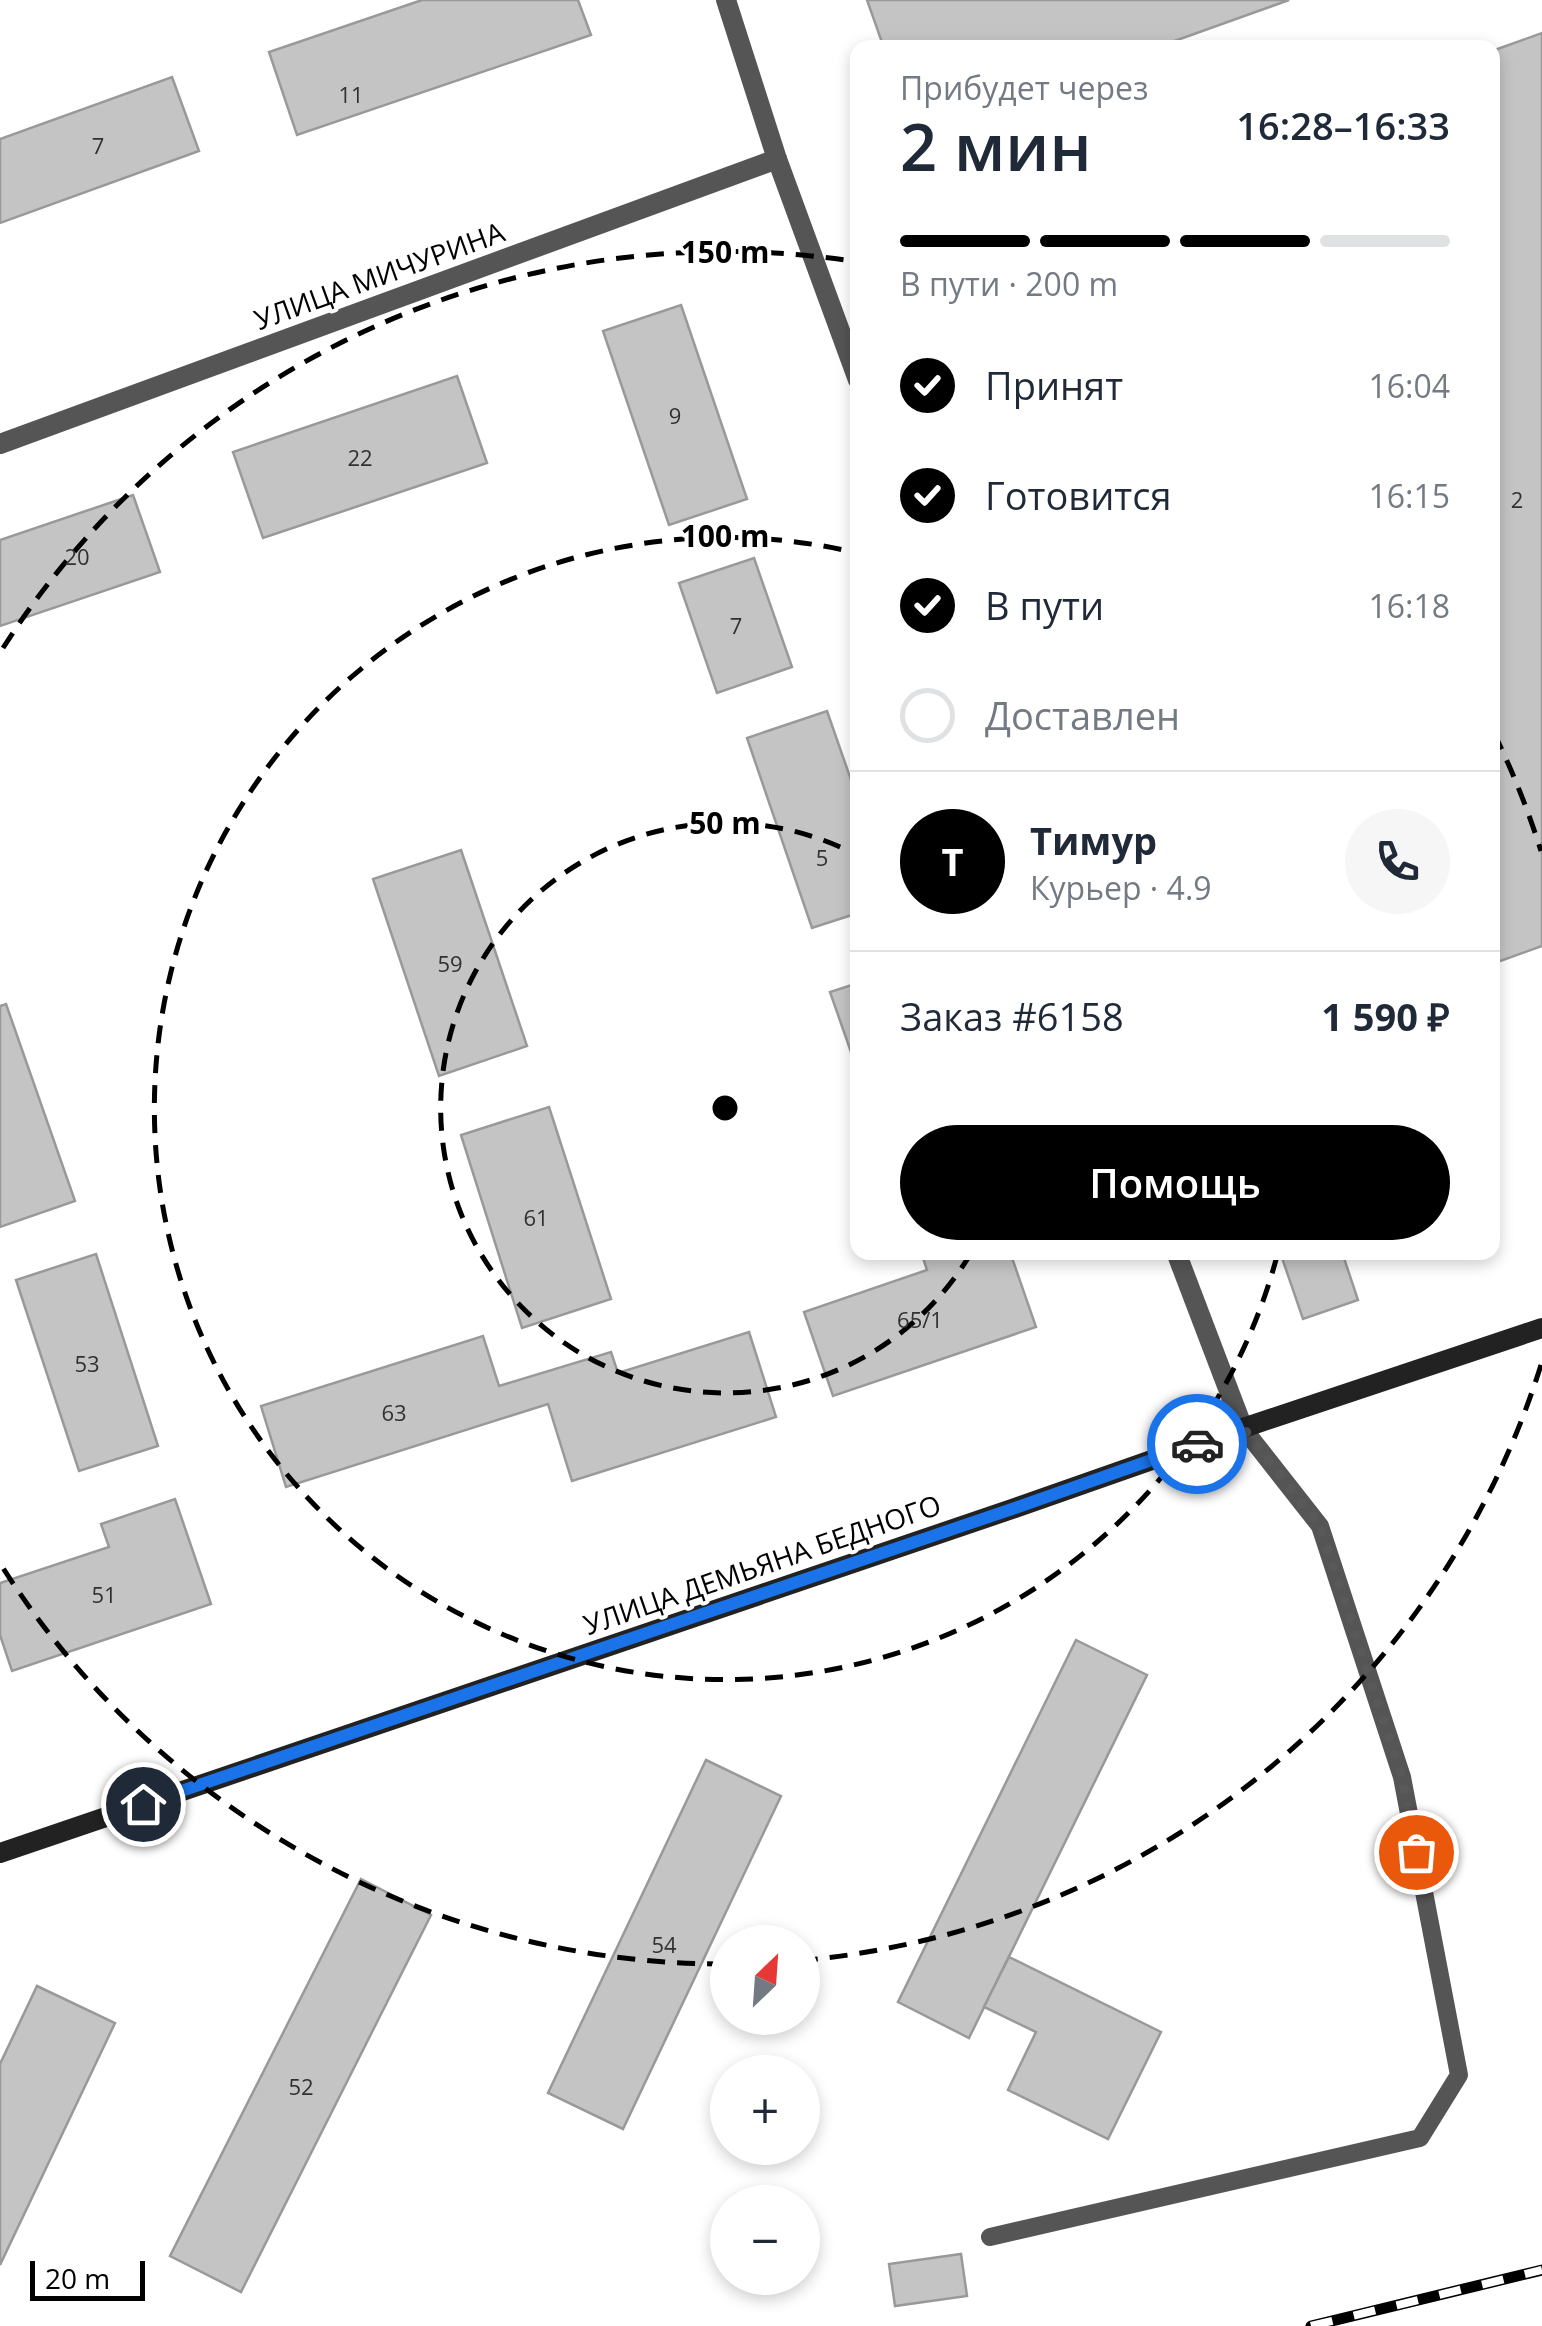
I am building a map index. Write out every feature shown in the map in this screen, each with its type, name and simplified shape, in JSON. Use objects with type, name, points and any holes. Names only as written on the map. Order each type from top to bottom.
[{"type":"main road","name":"УЛИЦА ДЕМЬЯНА БЕДНОГО","points":[[0,1853],[1542,1328]]},
{"type":"street","points":[[726,0],[777,160],[850,358]]},
{"type":"street","name":"УЛИЦА МИЧУРИНА","points":[[0,444],[777,160]]},
{"type":"street","points":[[1179,1260],[1243,1428]]},
{"type":"lane","points":[[990,2237],[1420,2138],[1459,2075],[1402,1777],[1320,1526],[1243,1428]]},
{"type":"building","points":[[422,0],[578,0],[591,35],[297,135],[269,52]]},
{"type":"building","points":[[867,0],[1289,0],[1177,40],[881,40]]},
{"type":"building","points":[[1542,33],[1542,946],[1500,961],[1500,48]]},
{"type":"building","points":[[172,77],[199,151],[0,223],[0,139]]},
{"type":"building","points":[[681,305],[747,499],[669,525],[603,331]]},
{"type":"building","points":[[457,376],[487,463],[263,538],[233,452]]},
{"type":"building","points":[[133,495],[160,572],[0,626],[0,540]]},
{"type":"building","points":[[754,558],[792,667],[717,693],[679,583]]},
{"type":"building","points":[[827,711],[850,777],[850,916],[812,928],[747,738]]},
{"type":"building","points":[[461,850],[527,1046],[439,1076],[373,879]]},
{"type":"building","points":[[850,986],[850,1049],[830,992]]},
{"type":"building","points":[[6,1004],[75,1201],[0,1227],[0,1006]]},
{"type":"building","points":[[549,1107],[611,1299],[522,1328],[461,1135]]},
{"type":"building","points":[[96,1254],[158,1446],[79,1471],[16,1280]]},
{"type":"building","points":[[924,1260],[1013,1260],[1036,1327],[833,1396],[804,1312],[927,1270]]},
{"type":"building","points":[[1283,1260],[1345,1260],[1358,1300],[1303,1319]]},
{"type":"building","points":[[749,1332],[776,1417],[572,1481],[548,1404],[286,1487],[261,1406],[483,1336],[499,1386],[611,1352],[618,1373]]},
{"type":"building","points":[[175,1499],[211,1604],[12,1671],[0,1635],[0,1583],[109,1547],[101,1524]]},
{"type":"building","points":[[1076,1640],[1147,1675],[969,2038],[898,2002]]},
{"type":"building","points":[[706,1760],[781,1796],[720,1925],[710,1925],[710,1946],[623,2129],[548,2093]]},
{"type":"building","points":[[361,1879],[431,1915],[241,2292],[170,2256]]},
{"type":"building","points":[[1009,1957],[1161,2032],[1108,2139],[1008,2090],[1036,2032],[984,2007]]},
{"type":"building","points":[[37,1986],[115,2023],[0,2265],[0,2064]]},
{"type":"building","points":[[961,2254],[967,2296],[895,2306],[889,2264]]},
{"type":"railway","points":[[1311,2326],[1542,2270]]},
{"type":"way so far","points":[[1197,1444],[1243,1428],[1320,1526],[1402,1777],[1416,1852]]},
{"type":"route","points":[[143,1804],[1197,1444]]}]
